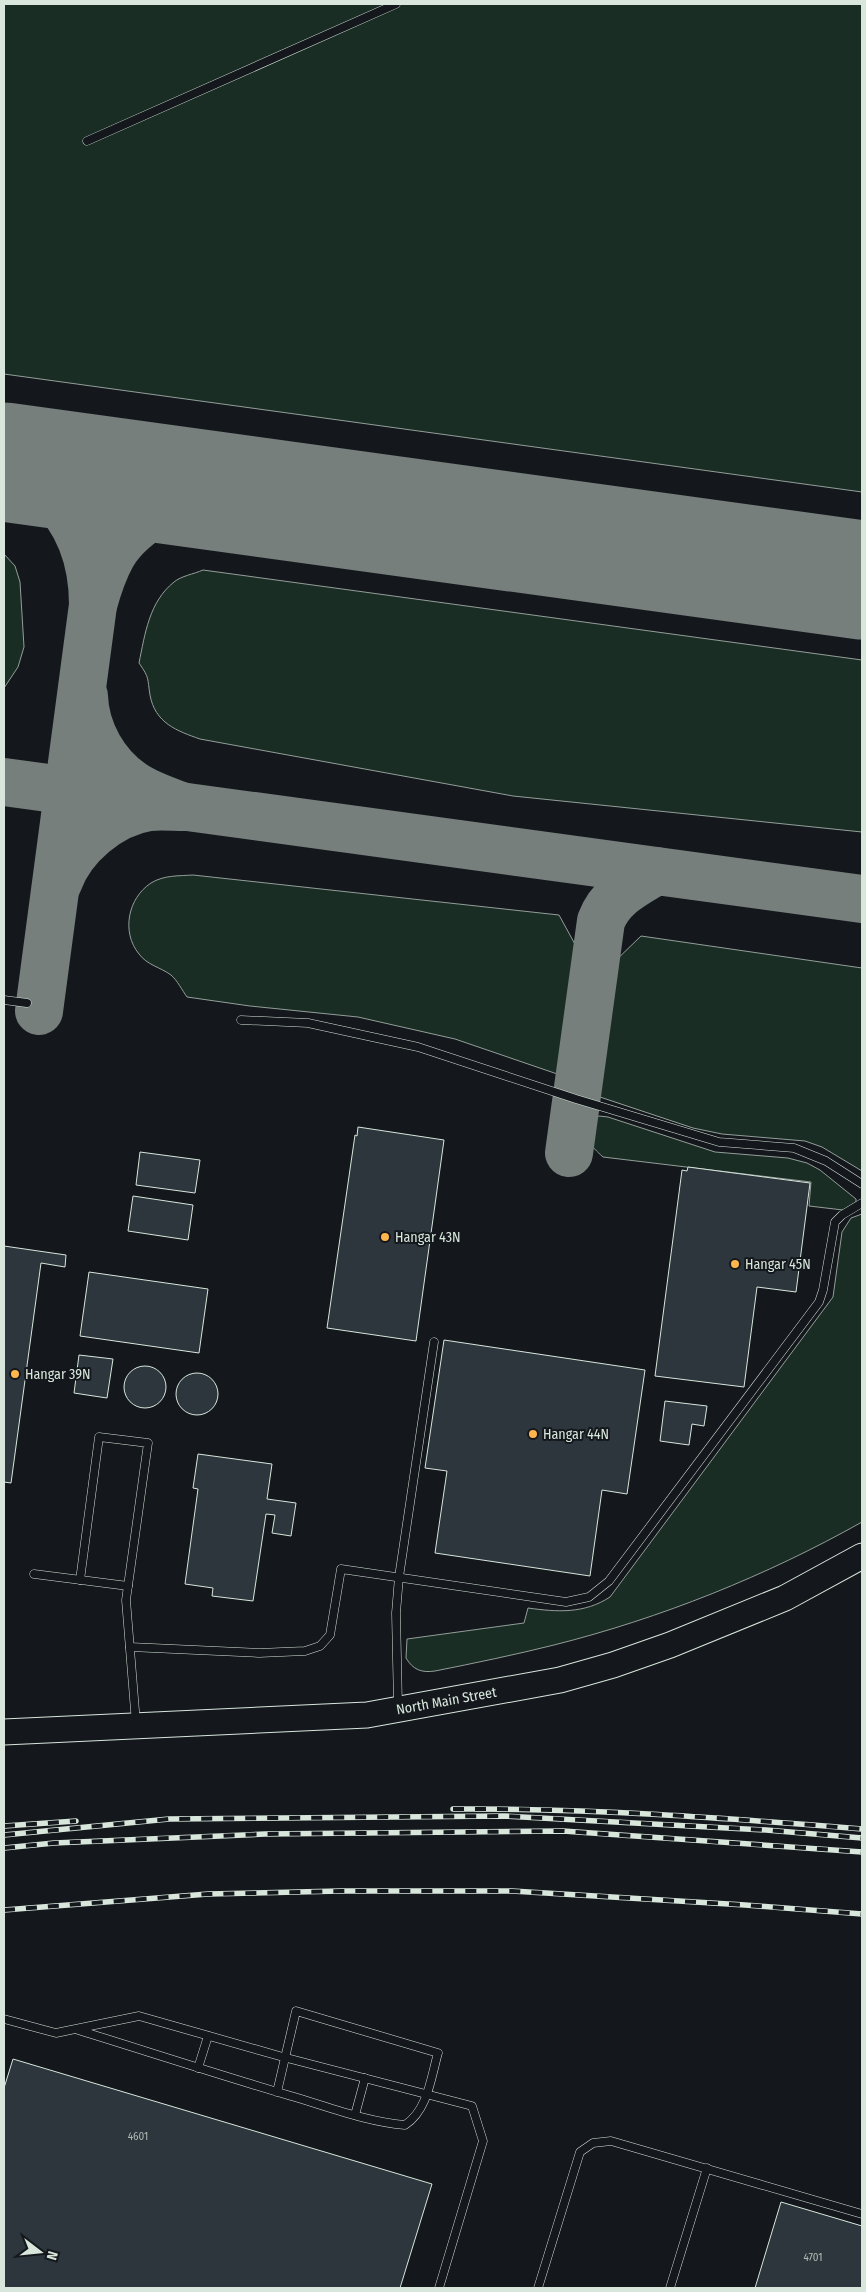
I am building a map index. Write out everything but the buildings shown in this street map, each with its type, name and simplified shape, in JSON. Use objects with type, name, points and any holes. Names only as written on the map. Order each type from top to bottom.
[{"type":"main road","name":"North Main Street","points":[[4,1732],[367,1715],[560,1680],[613,1665],[785,1598],[862,1556]]},
{"type":"lane","points":[[87,141],[396,4]]},
{"type":"lane","points":[[4,1000],[27,1003]]},
{"type":"lane","points":[[240,1020],[308,1023],[418,1047],[585,1102],[719,1142],[794,1148],[826,1161],[862,1184]]},
{"type":"lane","points":[[130,1647],[271,1653],[313,1650],[326,1641],[330,1635],[341,1569],[566,1602],[589,1597],[601,1589],[819,1302],[823,1290],[831,1236],[835,1222],[842,1215],[862,1203]]},
{"type":"lane","points":[[398,1710],[396,1613],[399,1577],[434,1342]]},
{"type":"lane","points":[[80,1580],[99,1437],[148,1443],[126,1600],[136,1725]]},
{"type":"lane","points":[[34,1574],[128,1586]]},
{"type":"lane","points":[[76,2029],[276,2092],[389,2124],[405,2125],[414,2119],[422,2108],[438,2052],[296,2011],[283,2057],[276,2092]]},
{"type":"lane","points":[[4,2019],[56,2033],[139,2016],[283,2057],[472,2106],[483,2141],[439,2288]]},
{"type":"lane","points":[[198,2068],[208,2036]]},
{"type":"lane","points":[[355,2115],[365,2078]]},
{"type":"lane","points":[[538,2288],[580,2152],[593,2143],[611,2141],[862,2214]]},
{"type":"lane","points":[[670,2288],[707,2168]]},
{"type":"green space","points":[[4,4],[862,4],[862,492],[4,374]]},
{"type":"green space","points":[[4,554],[15,566],[20,582],[24,647],[18,667],[4,688]]},
{"type":"green space","points":[[203,570],[862,660],[862,832],[513,796],[200,739],[183,733],[168,724],[157,713],[150,695],[147,675],[139,663],[149,619],[159,599],[177,580]]},
{"type":"green space","points":[[193,875],[559,915],[582,957],[566,1077],[455,1039],[358,1017],[250,1006],[187,997],[171,975],[142,958],[133,945],[129,926],[132,906],[143,889],[156,880],[166,877]]},
{"type":"green space","points":[[641,936],[862,968],[862,1171],[822,1147],[805,1141],[722,1134],[693,1128],[591,1094],[609,967]]},
{"type":"green space","points":[[599,1116],[608,1117],[715,1152],[788,1158],[807,1163],[820,1170],[856,1199],[856,1202],[843,1210],[809,1206],[811,1182],[603,1157],[591,1145],[587,1137],[589,1121]]},
{"type":"green space","points":[[862,1214],[862,1522],[826,1542],[751,1578],[634,1622],[554,1645],[494,1659],[435,1671],[422,1671],[415,1668],[406,1658],[407,1639],[524,1623],[528,1608],[560,1611],[580,1609],[600,1603],[610,1597],[833,1297],[842,1232],[851,1218]]},
{"type":"taxiway","points":[[4,462],[43,487],[58,502],[71,520],[80,539],[92,581],[93,605],[39,1011]]},
{"type":"taxiway","points":[[93,605],[101,579],[112,555],[132,531],[146,520],[177,503],[209,493],[230,491],[250,496]]},
{"type":"taxiway","points":[[58,883],[72,856],[82,844],[106,824],[134,810],[149,807],[184,807],[140,789],[114,768],[93,735],[88,722],[84,696]]},
{"type":"taxiway","points":[[4,782],[862,899]]},
{"type":"taxiway","points":[[569,1153],[601,921],[605,912],[617,897],[656,871]]},
{"type":"runway","points":[[4,462],[862,580]]},
{"type":"railway","points":[[453,1809],[607,1812],[862,1829]]},
{"type":"railway","points":[[4,1835],[169,1819],[505,1816],[766,1830],[862,1838]]},
{"type":"railway","points":[[4,1826],[76,1821]]},
{"type":"railway","points":[[4,1848],[54,1843],[265,1834],[563,1831],[862,1852]]},
{"type":"railway","points":[[4,1910],[208,1894],[340,1891],[512,1891],[862,1914]]},
{"type":"place","name":"Hangar 43N","points":[[385,1237]]},
{"type":"place","name":"Hangar 45N","points":[[735,1264]]},
{"type":"place","name":"Hangar 39N","points":[[15,1374]]},
{"type":"place","name":"Hangar 44N","points":[[533,1434]]}]
